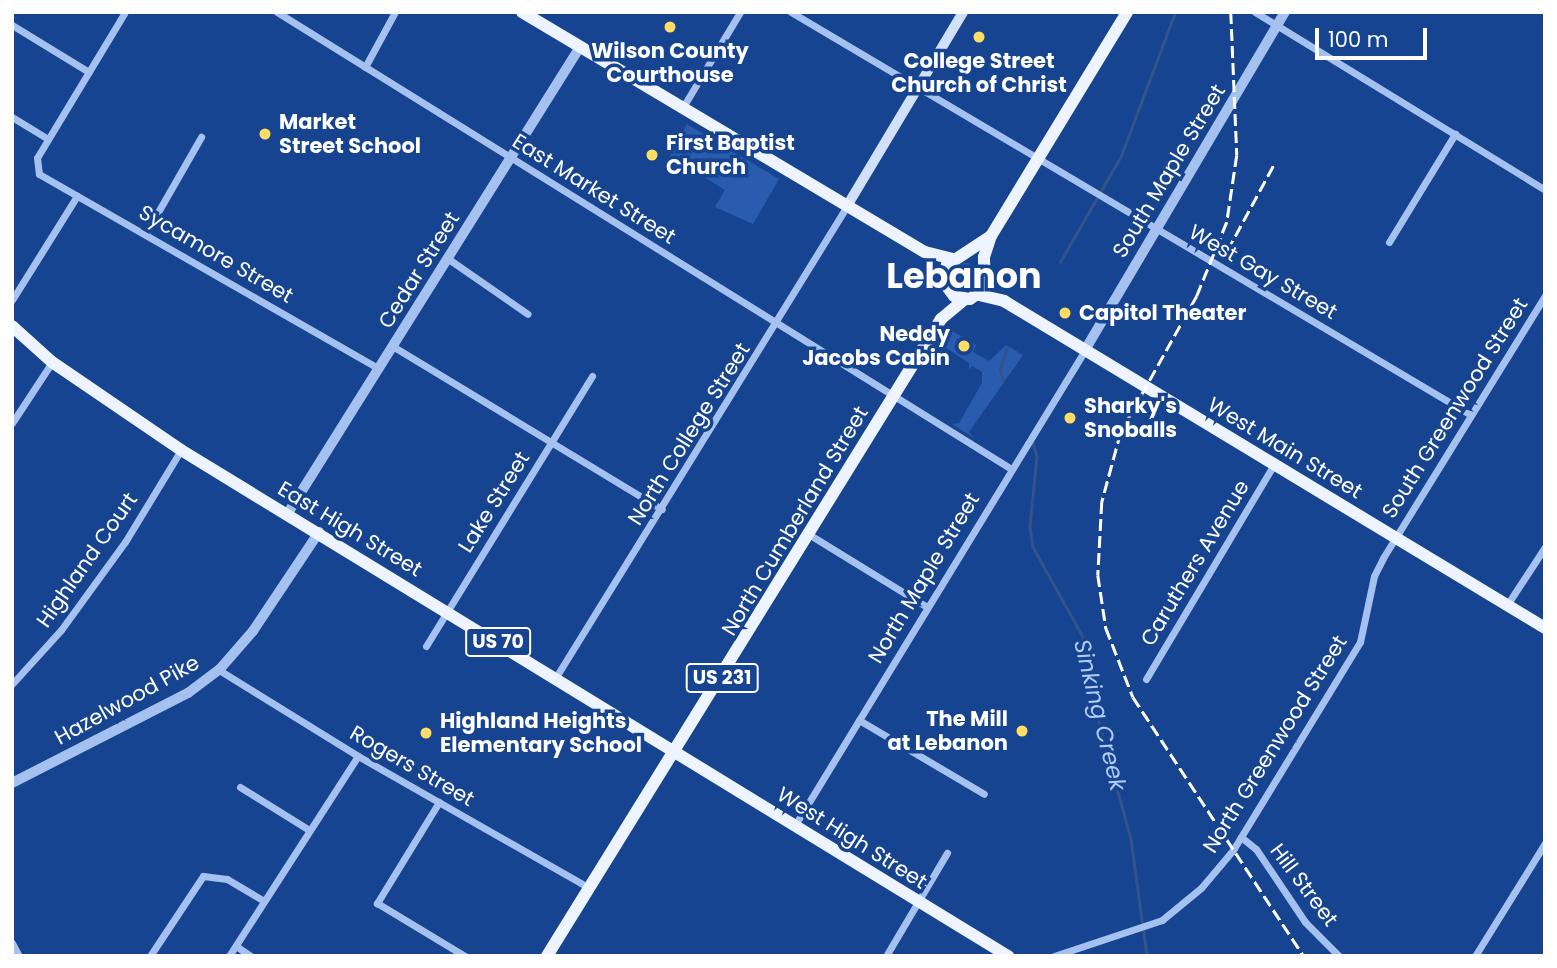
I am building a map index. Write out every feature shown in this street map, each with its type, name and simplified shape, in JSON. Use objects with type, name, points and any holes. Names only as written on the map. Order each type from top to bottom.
[{"type":"main road","points":[[847,206],[963,12]]},
{"type":"main road","points":[[979,295],[986,273],[991,236],[1127,12]]},
{"type":"main road","points":[[530,14],[580,47],[925,252],[976,258],[986,273]]},
{"type":"main road","points":[[958,257],[991,236]]},
{"type":"main road","points":[[925,252],[945,284],[965,299]]},
{"type":"main road","name":"US 231","points":[[945,284],[958,257]]},
{"type":"main road","name":"West Main Street","points":[[986,273],[1004,301]]},
{"type":"main road","name":"North Cumberland Street","points":[[941,319],[945,284]]},
{"type":"main road","name":"West Main Street","points":[[979,295],[1004,301],[1545,628]]},
{"type":"main road","name":"US 231","points":[[965,299],[979,295]]},
{"type":"main road","name":"North Cumberland Street","points":[[547,956],[676,753],[941,319],[965,299]]},
{"type":"main road","name":"East High Street","points":[[12,326],[52,362],[181,450],[320,532],[676,753]]},
{"type":"main road","name":"West High Street","points":[[676,753],[1008,956]]},
{"type":"street","points":[[12,117],[48,139],[125,12]]},
{"type":"street","name":"East Market Street","points":[[277,12],[1010,468]]},
{"type":"street","points":[[365,67],[395,12]]},
{"type":"street","points":[[683,107],[740,12]]},
{"type":"street","name":"West Gay Street","points":[[791,12],[1471,415]]},
{"type":"street","points":[[1255,12],[1545,190]]},
{"type":"street","name":"South Maple Street","points":[[1085,350],[1285,12]]},
{"type":"street","points":[[12,24],[89,72]]},
{"type":"street","name":"Cedar Street","points":[[288,513],[580,47]]},
{"type":"street","points":[[1389,242],[1455,134]]},
{"type":"street","points":[[146,233],[201,137]]},
{"type":"street","name":"Sycamore Street","points":[[48,139],[37,158],[36,170],[379,369]]},
{"type":"street","points":[[12,300],[77,196]]},
{"type":"street","name":"North College Street","points":[[556,677],[778,323],[847,206]]},
{"type":"street","points":[[447,258],[528,314]]},
{"type":"street","name":"South Greenwood Street","points":[[1395,538],[1545,296]]},
{"type":"street","points":[[394,347],[662,509]]},
{"type":"street","name":"North Maple Street","points":[[795,825],[1010,468],[1085,350]]},
{"type":"street","points":[[12,423],[52,362]]},
{"type":"street","name":"Lake Street","points":[[426,646],[592,376]]},
{"type":"street","name":"Highland Court","points":[[12,684],[61,630],[125,542],[181,450]]},
{"type":"street","name":"Caruthers Avenue","points":[[1146,679],[1274,464]]},
{"type":"street","name":"Hazelwood Pike","points":[[12,783],[188,693],[219,670],[253,631],[320,532]]},
{"type":"street","points":[[810,535],[927,607]]},
{"type":"street","points":[[1507,605],[1545,545],[1544,536]]},
{"type":"street","name":"North Greenwood Street","points":[[1054,956],[1134,932],[1173,912],[1201,888],[1241,837],[1360,642],[1374,576],[1395,538]]},
{"type":"street","name":"Rogers Street","points":[[219,670],[358,757],[589,888]]},
{"type":"street","points":[[859,720],[984,794]]},
{"type":"street","points":[[229,956],[358,757]]},
{"type":"street","points":[[240,787],[309,830]]},
{"type":"street","points":[[439,802],[377,903],[465,956]]},
{"type":"street","name":"Hill Street","points":[[1241,837],[1256,849],[1305,922],[1339,956]]},
{"type":"street","points":[[1475,956],[1545,843]]},
{"type":"street","points":[[886,956],[947,853]]},
{"type":"street","points":[[150,956],[203,876],[228,879],[264,901]]},
{"type":"street","points":[[12,943],[19,956]]},
{"type":"street","points":[[236,946],[251,956]]},
{"type":"shaded area","points":[[687,124],[779,179],[753,224],[715,207],[725,190],[670,156]]},
{"type":"shaded area","points":[[966,263],[976,267],[980,277],[976,287],[966,291],[956,287],[952,277],[956,267]]},
{"type":"shaded area","points":[[947,328],[976,345],[973,352],[989,361],[1006,345],[1023,355],[969,432],[974,438],[952,424],[959,423],[982,383],[982,372],[972,366],[969,370],[969,363],[940,344],[932,352]]},
{"type":"waterway","name":"Sinking Creek","points":[[1060,262],[1121,156],[1175,12]]},
{"type":"waterway","name":"Sinking Creek","points":[[1003,382],[1000,369],[1007,348]]},
{"type":"waterway","name":"Sinking Creek","points":[[1033,442],[1037,457],[1030,526],[1033,547],[1087,644],[1098,719],[1131,839],[1147,956]]},
{"type":"railway","points":[[1231,12],[1237,155],[1227,222],[1197,296],[1121,432],[1102,502],[1098,575],[1106,628],[1133,697],[1304,956]]},
{"type":"railway","points":[[1227,251],[1274,164]]},
{"type":"place","name":"Wilson County Courthouse","points":[[670,27]]},
{"type":"place","name":"College Street Church of Christ","points":[[979,37]]},
{"type":"place","name":"Market Street School","points":[[265,134]]},
{"type":"place","name":"First Baptist Church","points":[[652,155]]},
{"type":"place","name":"Capitol Theater","points":[[1065,313]]},
{"type":"place","name":"Neddy Jacobs Cabin","points":[[964,346]]},
{"type":"place","name":"Sharky's Snoballs","points":[[1070,418]]},
{"type":"place","name":"The Mill at Lebanon","points":[[1022,731]]},
{"type":"place","name":"Highland Heights Elementary School","points":[[426,733]]},
{"type":"district","name":"Lebanon","points":[[964,276]]}]
